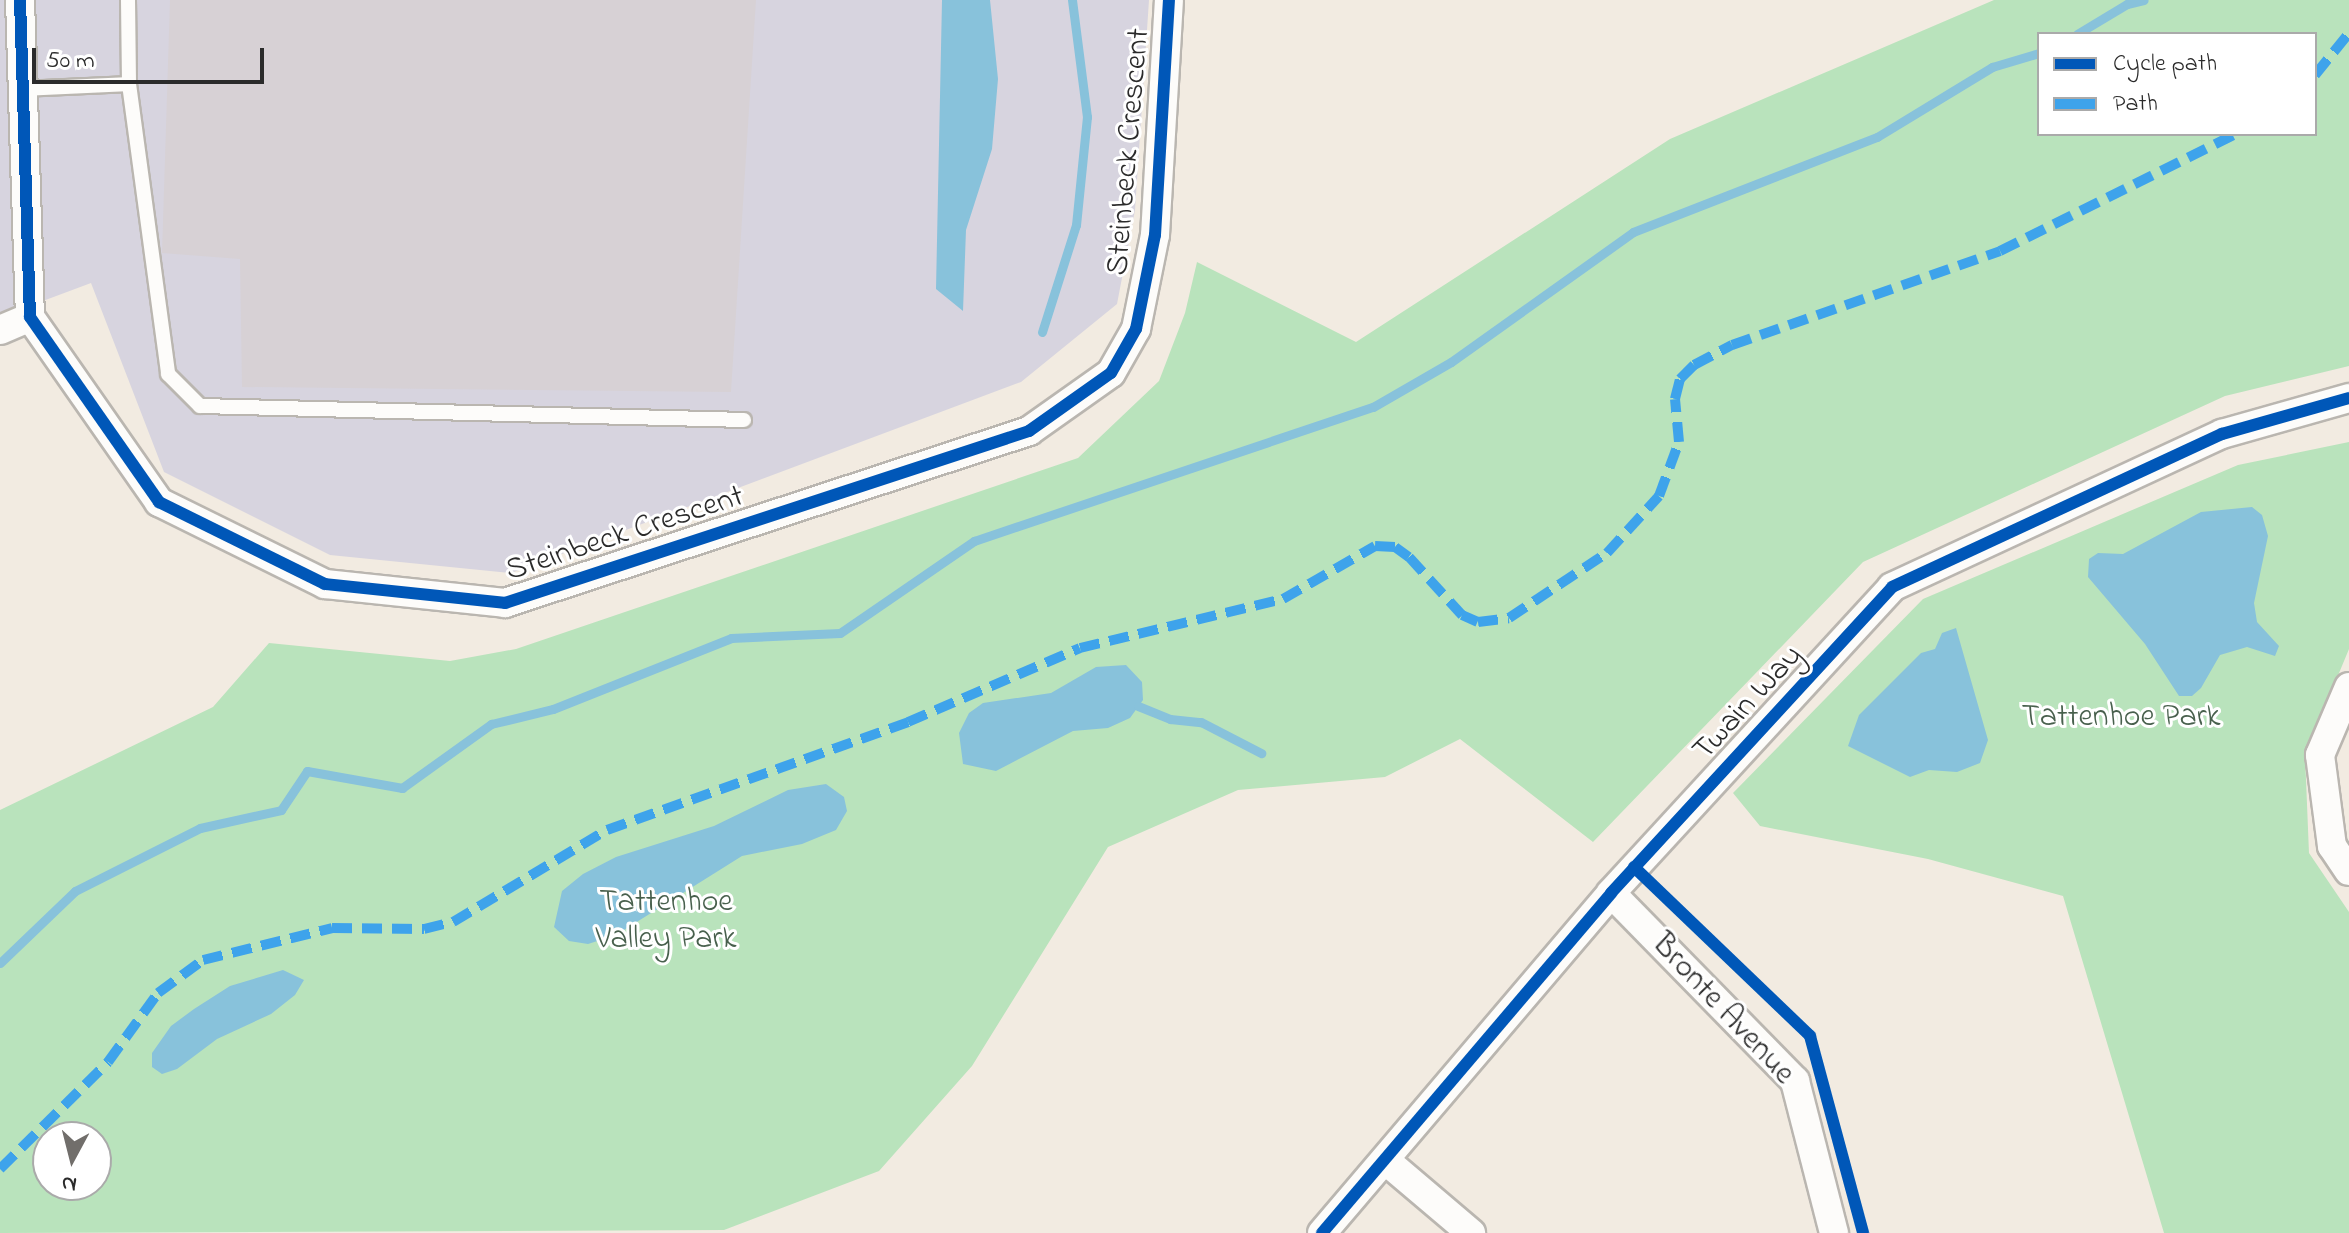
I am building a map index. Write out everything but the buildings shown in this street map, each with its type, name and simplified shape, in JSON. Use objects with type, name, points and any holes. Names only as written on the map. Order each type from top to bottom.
[{"type":"street","points":[[0,330],[30,317],[20,0]]},
{"type":"street","name":"Steinbeck Crescent","points":[[30,317],[159,502],[325,584],[505,603],[1029,431],[1111,373],[1136,329],[1155,235],[1169,0]]},
{"type":"street","name":"Twain Way","points":[[1322,1233],[1611,893],[1892,587],[2222,434],[2349,398]]},
{"type":"street","points":[[2349,687],[2320,755],[2332,846],[2349,871]]},
{"type":"street","name":"Bronte Avenue","points":[[1611,893],[1795,1081],[1834,1233]]},
{"type":"street","points":[[1385,1160],[1471,1233]]},
{"type":"lane","points":[[128,0],[129,84],[168,374],[200,406],[744,420]]},
{"type":"lane","points":[[23,89],[129,84]]},
{"type":"shaded area","points":[[0,0],[1149,0],[1135,210],[1117,304],[1021,382],[511,573],[330,555],[164,472],[91,283],[0,317]]},
{"type":"green space","name":"Tattenhoe Valley Park","points":[[1994,0],[2349,0],[2349,366],[2225,396],[1863,562],[1593,842],[1460,739],[1385,777],[1238,790],[1108,847],[972,1066],[879,1171],[724,1230],[0,1233],[0,810],[213,707],[269,643],[450,661],[516,649],[1078,458],[1159,381],[1185,313],[1197,262],[1356,342],[1670,139]]},
{"type":"green space","name":"Tattenhoe Park","points":[[2349,442],[2349,649],[2305,755],[2309,853],[2349,912],[2349,1233],[2164,1233],[2063,896],[1928,859],[1760,826],[1733,793],[1923,599],[2238,465]]},
{"type":"water","points":[[942,0],[990,0],[998,79],[992,149],[966,230],[963,311],[936,289]]},
{"type":"water","points":[[2252,507],[2262,515],[2268,536],[2254,603],[2257,622],[2279,646],[2275,656],[2247,647],[2220,655],[2201,688],[2192,696],[2179,696],[2145,644],[2088,577],[2089,559],[2098,553],[2123,554],[2201,512]]},
{"type":"water","points":[[1956,628],[1988,740],[1980,763],[1957,772],[1929,770],[1910,777],[1848,746],[1859,715],[1921,653],[1935,649],[1942,633]]},
{"type":"water","points":[[1126,665],[1142,682],[1143,700],[1130,718],[1108,728],[1073,731],[996,771],[963,764],[959,733],[969,713],[983,703],[1051,693],[1096,667]]},
{"type":"water","points":[[826,784],[844,797],[847,811],[836,830],[802,844],[742,856],[616,935],[588,944],[569,941],[554,927],[562,891],[583,874],[616,857],[714,826],[788,790]]},
{"type":"water","points":[[283,970],[304,980],[295,995],[271,1014],[217,1039],[177,1069],[162,1074],[152,1067],[152,1053],[171,1026],[230,986]]},
{"type":"waterway","points":[[1042,332],[1076,225],[1087,117],[1072,0]]},
{"type":"waterway","points":[[2080,32],[2127,4],[2144,0]]},
{"type":"waterway","points":[[0,963],[75,891],[200,828],[281,810],[307,771],[402,788],[491,724],[553,709],[731,638],[840,633],[974,541],[1373,407],[1451,362],[1633,232],[1877,137],[1992,67],[2037,54]]},
{"type":"waterway","points":[[1138,706],[1170,719],[1201,722],[1261,753]]},
{"type":"marked path","points":[[2317,73],[2349,33]]},
{"type":"marked path","points":[[0,1169],[108,1062],[158,993],[203,960],[332,928],[424,929],[453,922],[607,830],[908,722],[1080,648],[1283,599],[1375,546],[1395,547],[1409,557],[1462,615],[1478,622],[1509,618],[1607,553],[1659,496],[1679,442],[1675,399],[1680,379],[1694,365],[1732,345],[2000,251],[2232,136]]},
{"type":"cycle path","points":[[20,0],[30,317],[159,502],[325,584],[505,603],[1029,431],[1111,373],[1136,329],[1155,235],[1169,0]]},
{"type":"cycle path","points":[[1322,1233],[1611,893],[1892,587],[2222,434],[2349,398]]},
{"type":"cycle path","points":[[1634,867],[1810,1036],[1863,1233]]}]
